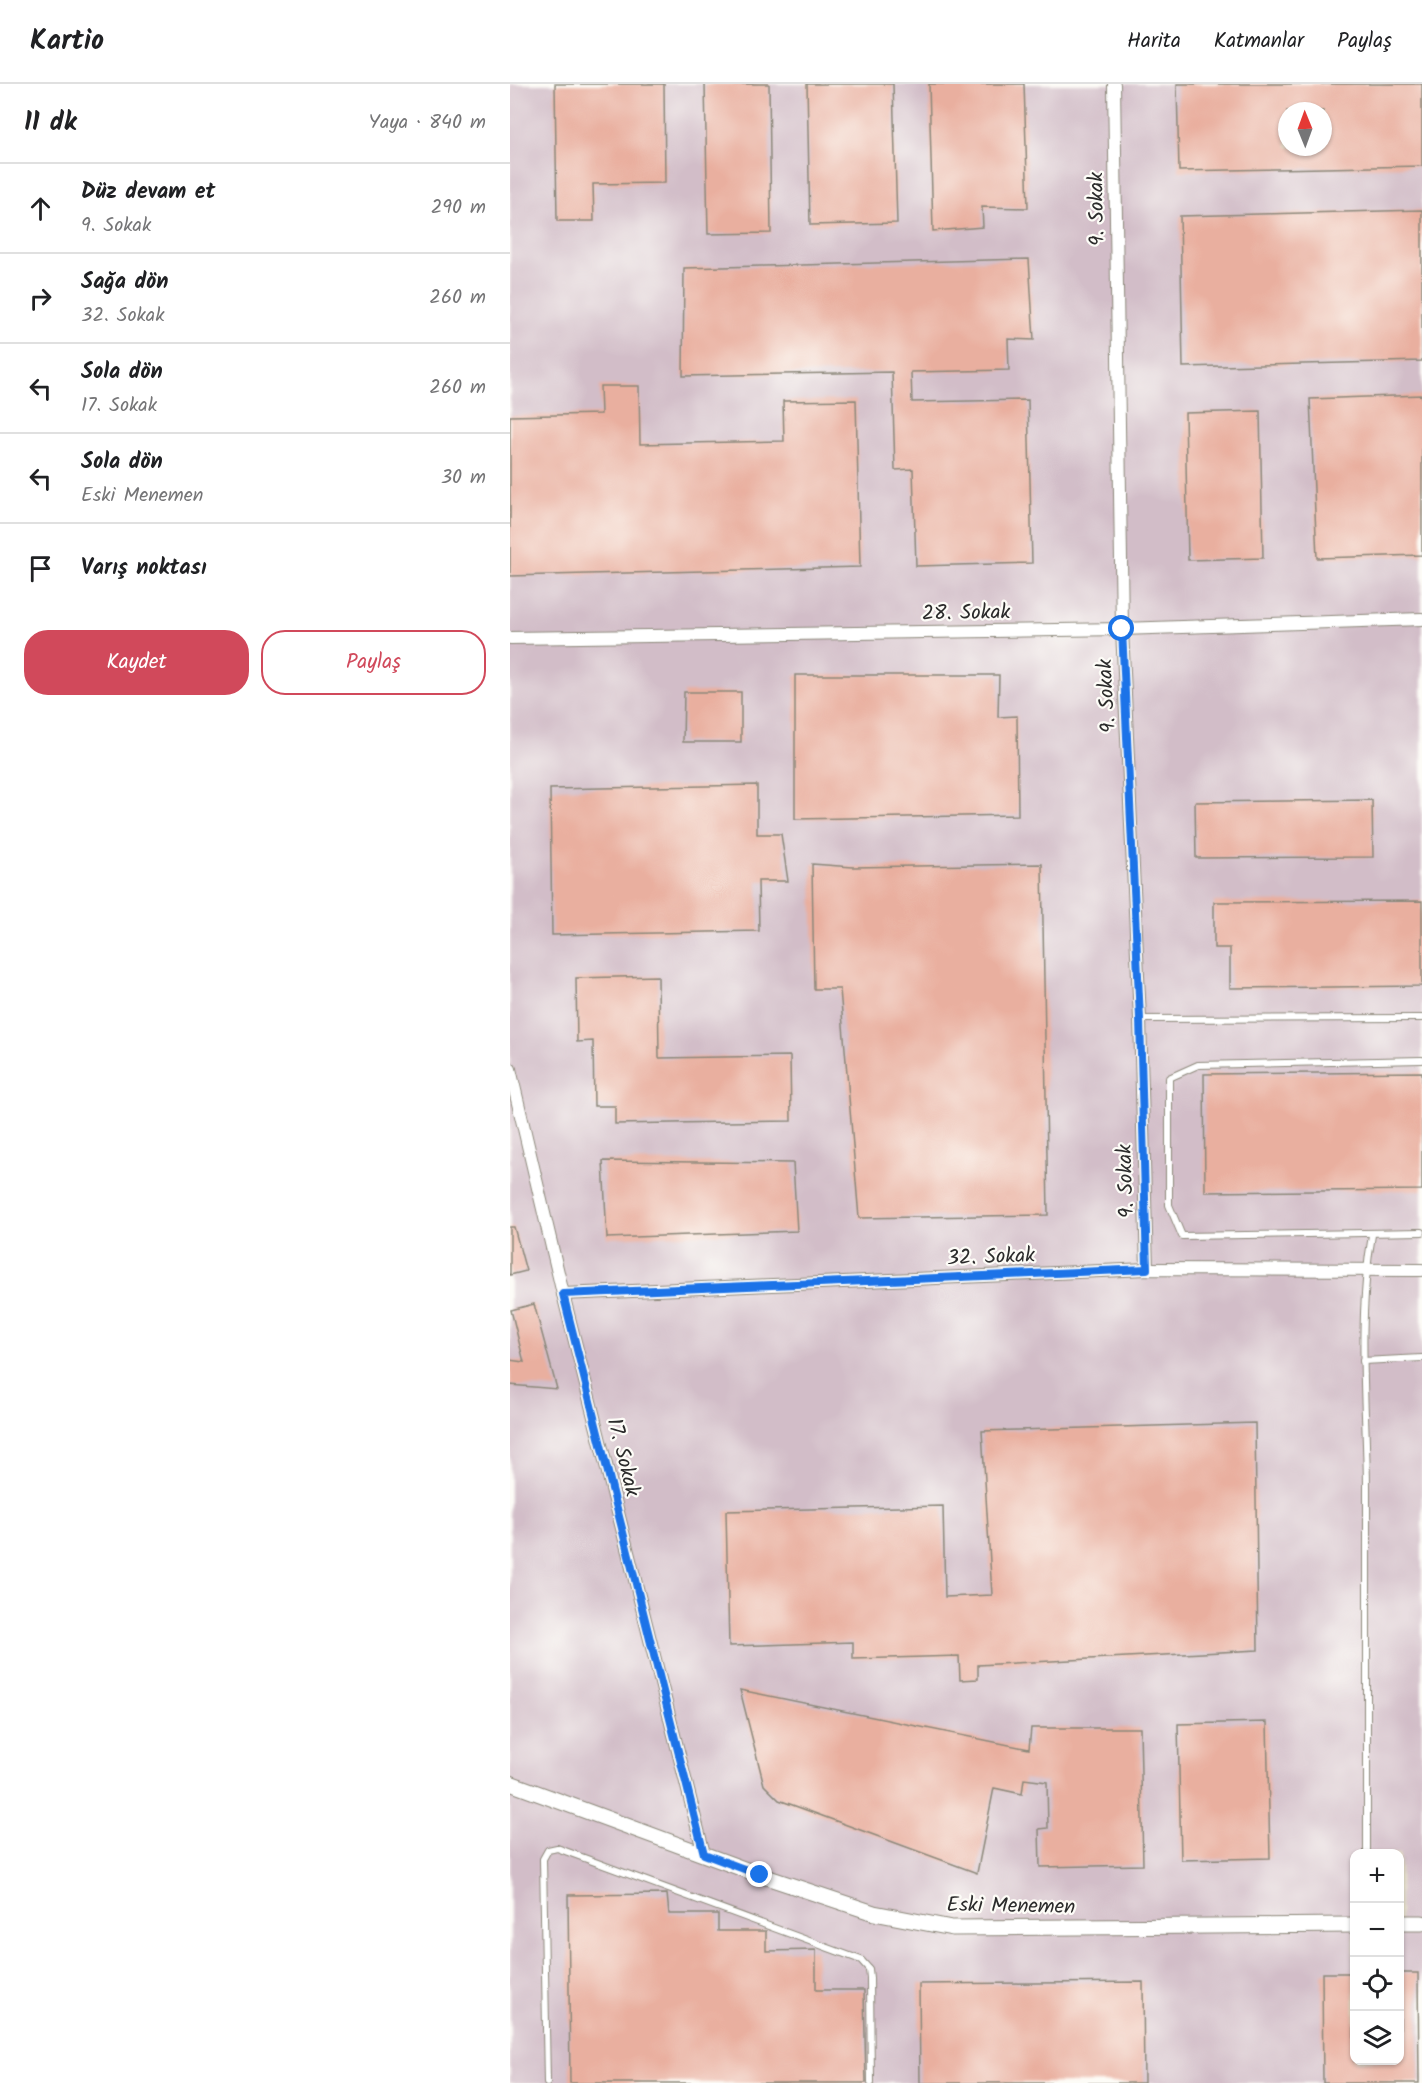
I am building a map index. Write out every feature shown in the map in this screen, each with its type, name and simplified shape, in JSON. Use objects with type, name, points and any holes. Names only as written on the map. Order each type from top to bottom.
[{"type":"street","name":"9. Sokak","points":[[1114,84],[1122,629],[1140,1019],[1147,1269]]},
{"type":"street","name":"28. Sokak","points":[[510,638],[1122,629],[1422,620]]},
{"type":"street","name":"17. Sokak","points":[[510,1069],[563,1294],[704,1854]]},
{"type":"street","name":"32. Sokak","points":[[563,1294],[1147,1269],[1422,1270]]},
{"type":"street","name":"Eski Menemen","points":[[510,1783],[874,1913],[952,1928],[1350,1924]]},
{"type":"street","points":[[1404,1923],[1422,1923]]},
{"type":"lane","points":[[1140,1019],[1422,1018]]},
{"type":"lane","points":[[1422,1060],[1198,1065],[1169,1078],[1169,1205],[1182,1236],[1372,1235],[1422,1232]]},
{"type":"lane","points":[[1366,1849],[1367,1482],[1363,1361],[1366,1271],[1372,1235]]},
{"type":"lane","points":[[1363,1361],[1422,1358]]},
{"type":"lane","points":[[547,2083],[543,1859],[548,1850],[557,1848],[861,1960],[869,1969],[870,1978],[871,2083]]},
{"type":"shaded area","points":[[510,84],[1422,84],[1422,2083],[510,2083]]},
{"type":"building","points":[[555,84],[664,84],[665,183],[593,184],[594,221],[557,221]]},
{"type":"building","points":[[705,84],[769,84],[771,233],[708,234]]},
{"type":"building","points":[[807,84],[893,84],[897,223],[810,225]]},
{"type":"building","points":[[929,84],[1024,84],[1028,208],[982,207],[983,227],[933,231]]},
{"type":"building","points":[[1177,84],[1422,84],[1422,166],[1179,171]]},
{"type":"building","points":[[1422,210],[1422,361],[1183,367],[1180,216]]},
{"type":"building","points":[[1029,259],[1034,340],[1008,339],[1009,370],[911,372],[912,402],[1028,400],[1032,563],[916,566],[913,469],[895,470],[892,372],[683,376],[684,268]]},
{"type":"building","points":[[600,386],[639,386],[640,444],[784,441],[783,401],[856,400],[860,567],[510,576],[510,416],[601,414]]},
{"type":"building","points":[[1422,395],[1422,555],[1317,558],[1310,399]]},
{"type":"building","points":[[1260,411],[1263,558],[1188,560],[1185,413]]},
{"type":"building","points":[[795,675],[999,675],[998,717],[1017,716],[1018,815],[795,819]]},
{"type":"building","points":[[684,692],[741,692],[741,742],[683,742]]},
{"type":"building","points":[[757,785],[757,834],[781,834],[788,881],[758,881],[759,931],[552,935],[550,789]]},
{"type":"building","points":[[1372,800],[1373,857],[1196,858],[1195,802]]},
{"type":"building","points":[[812,864],[853,867],[1042,864],[1048,1215],[859,1218],[840,989],[814,989]]},
{"type":"building","points":[[1422,901],[1422,986],[1230,988],[1230,948],[1214,948],[1214,902]]},
{"type":"building","points":[[658,976],[659,1058],[790,1056],[791,1121],[615,1124],[615,1106],[594,1106],[593,1041],[577,1042],[576,978]]},
{"type":"building","points":[[1422,1072],[1422,1190],[1205,1192],[1204,1074]]},
{"type":"building","points":[[603,1161],[793,1163],[797,1231],[607,1238]]},
{"type":"building","points":[[510,1227],[514,1227],[526,1271],[510,1275]]},
{"type":"building","points":[[534,1304],[557,1389],[510,1385],[510,1360],[524,1362],[511,1310]]},
{"type":"building","points":[[1255,1423],[1258,1650],[978,1665],[978,1679],[960,1680],[959,1656],[853,1659],[853,1642],[729,1646],[726,1511],[943,1506],[945,1597],[992,1595],[982,1431]]},
{"type":"building","points":[[740,1690],[1029,1749],[1031,1728],[1140,1728],[1143,1865],[1040,1867],[1039,1829],[1048,1828],[1047,1782],[1024,1779],[1022,1794],[994,1788],[977,1873],[779,1800],[764,1785]]},
{"type":"building","points":[[1267,1722],[1270,1858],[1181,1860],[1178,1724]]},
{"type":"building","points":[[667,1894],[669,1914],[718,1914],[718,1931],[766,1931],[766,1951],[816,1950],[816,1990],[864,1990],[866,2083],[570,2083],[568,1895]]},
{"type":"building","points":[[1322,1973],[1350,1973],[1350,2065],[1404,2065],[1404,1973],[1418,1973],[1419,2083],[1323,2083]]},
{"type":"building","points":[[1143,1982],[1144,2083],[920,2083],[919,1984]]},
{"type":"route","points":[[760,1875],[704,1854],[563,1294],[1147,1269],[1140,1019],[1122,629]]}]
